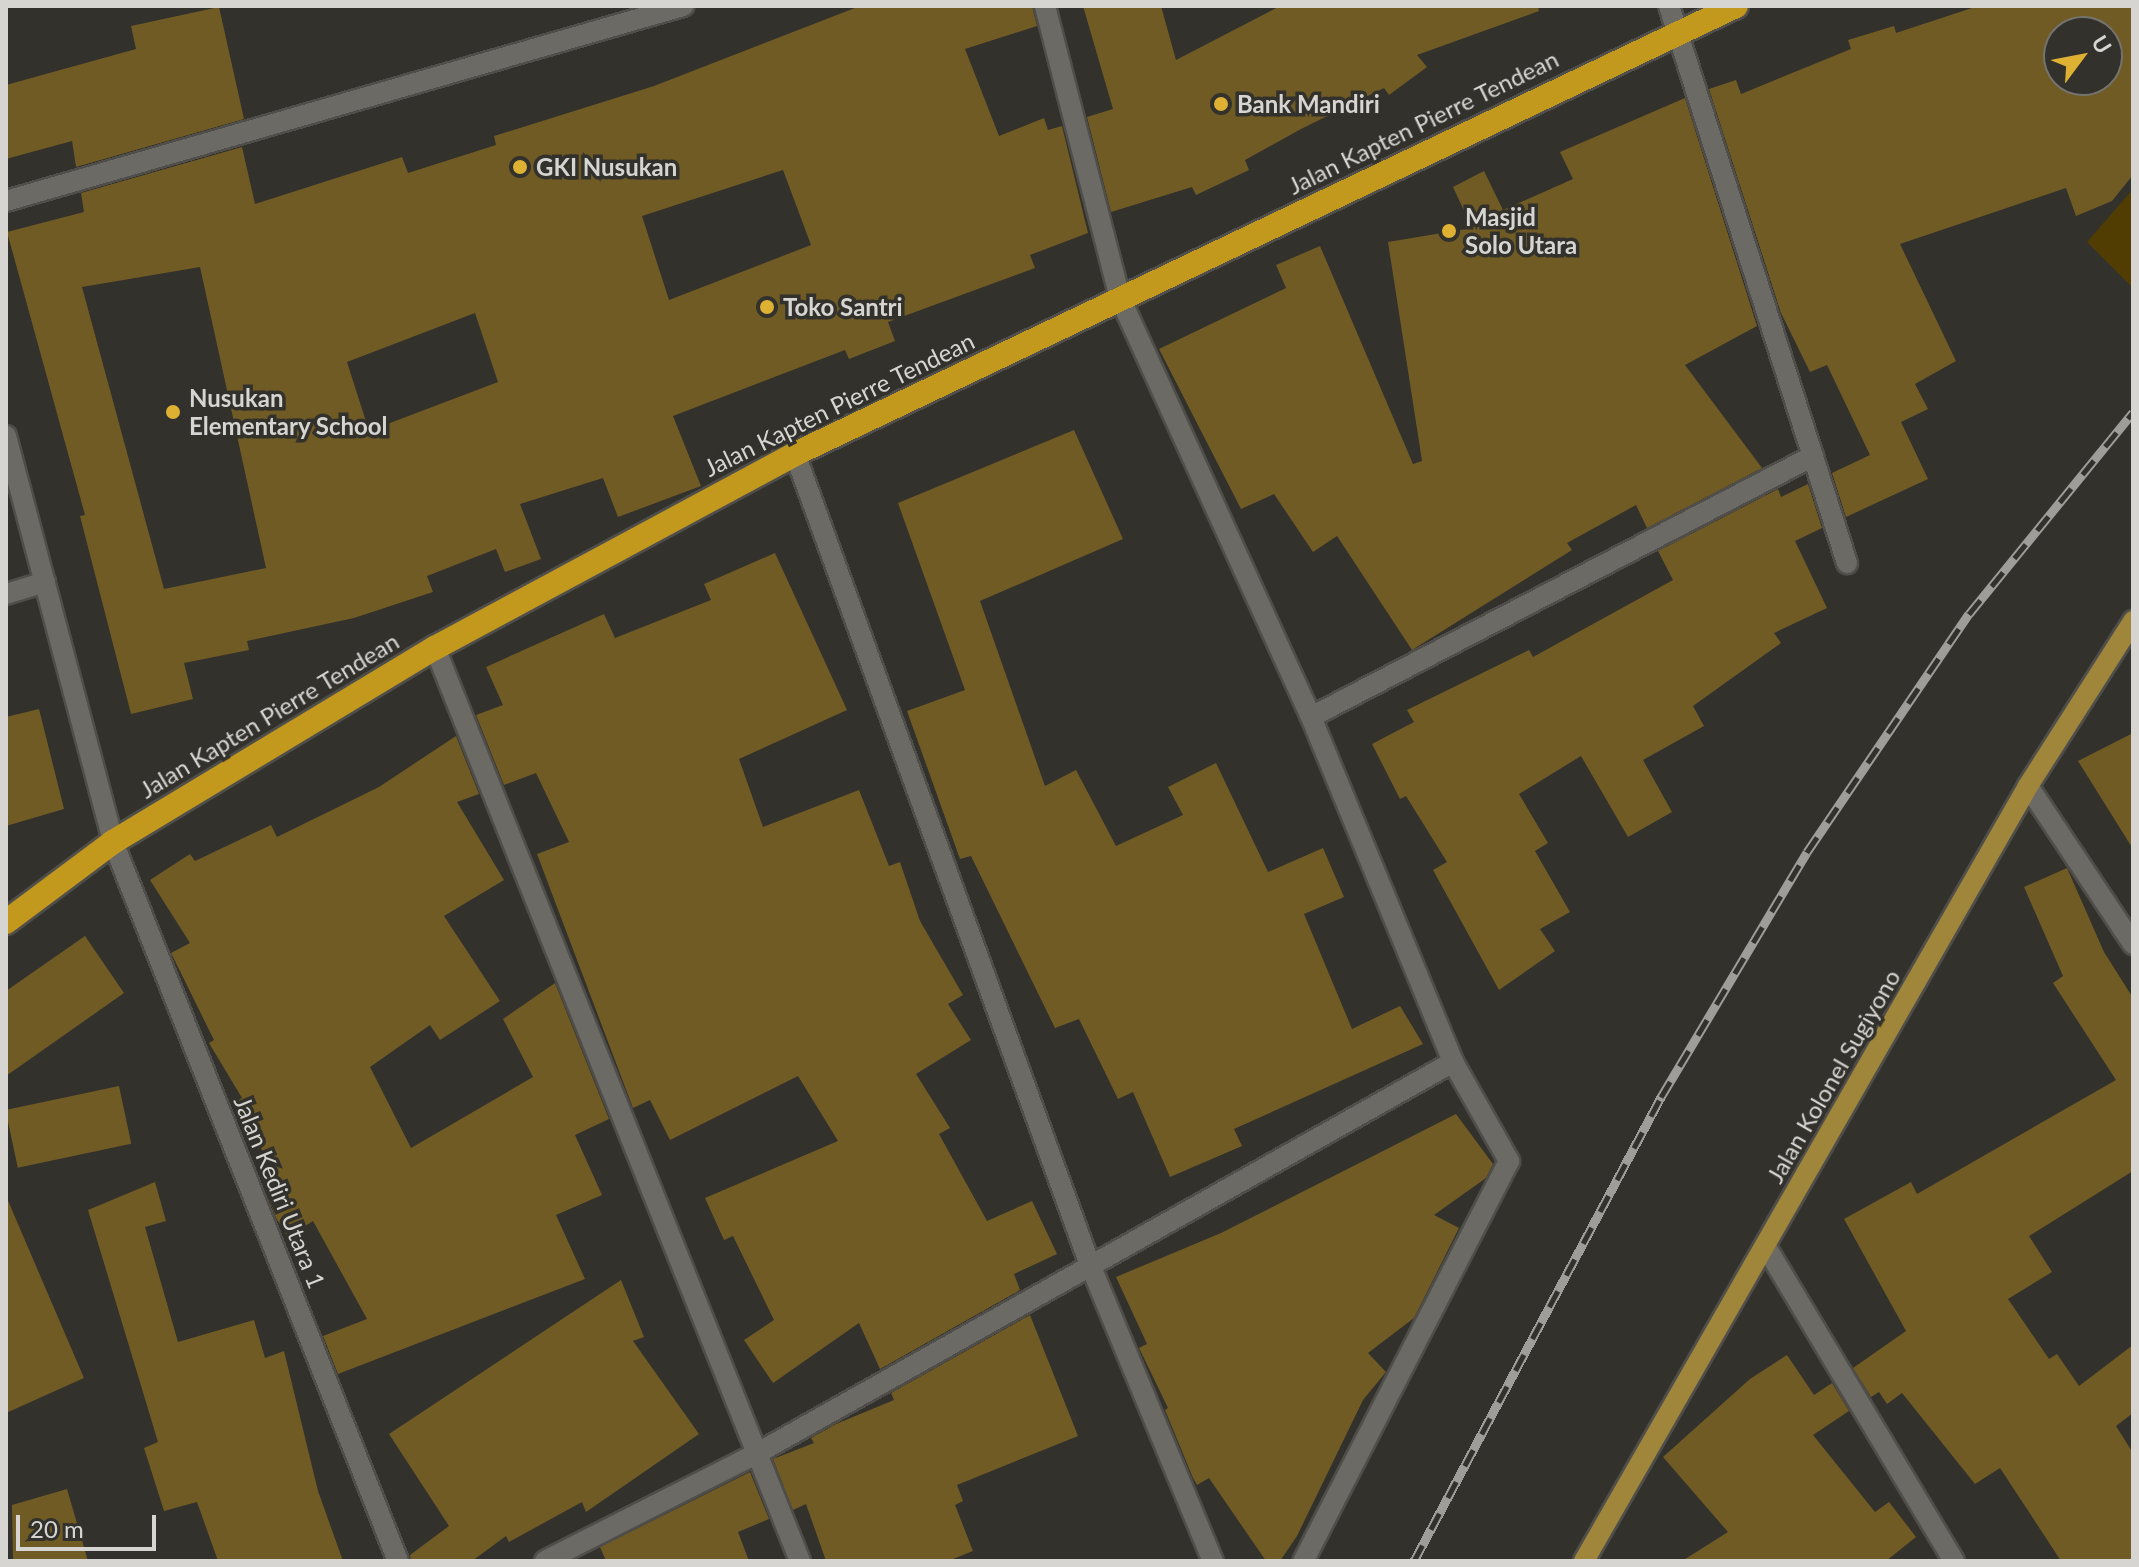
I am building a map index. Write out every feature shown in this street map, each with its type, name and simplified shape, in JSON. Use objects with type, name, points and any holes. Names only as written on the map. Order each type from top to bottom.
[{"type":"highway","name":"Jalan Kapten Pierre Tendean","points":[[6,922],[113,842],[435,648],[795,454],[1677,31],[1736,6]]},
{"type":"main road","name":"Jalan Kolonel Sugiyono","points":[[1584,1561],[2028,786],[2133,621]]},
{"type":"street","points":[[6,201],[683,6]]},
{"type":"street","points":[[1045,6],[1120,298],[1311,717],[1453,1062],[1509,1161],[1303,1561]]},
{"type":"street","points":[[1669,6],[1847,563]]},
{"type":"street","name":"Jalan Kediri Utara 1","points":[[6,436],[113,842],[398,1561]]},
{"type":"street","points":[[795,454],[1089,1262],[1213,1561]]},
{"type":"street","points":[[1311,717],[1813,456]]},
{"type":"street","points":[[6,594],[45,582]]},
{"type":"street","points":[[435,648],[800,1561]]},
{"type":"street","points":[[2028,786],[2133,944]]},
{"type":"street","points":[[545,1561],[756,1454],[1089,1262],[1453,1062]]},
{"type":"street","points":[[1766,1247],[1954,1561]]},
{"type":"shaded area","points":[[2133,189],[2133,288],[2087,242]]},
{"type":"building","points":[[860,6],[1032,6],[1037,26],[965,49],[999,136],[1044,118],[1048,130],[1062,126],[1088,233],[1030,255],[1035,268],[888,322],[895,341],[849,359],[845,350],[673,416],[701,486],[618,517],[603,478],[520,504],[541,559],[505,572],[496,549],[427,576],[433,592],[354,618],[247,641],[249,650],[184,663],[193,699],[131,714],[80,516],[85,515],[7,232],[84,212],[81,193],[242,147],[255,204],[402,157],[408,173],[496,145],[494,136],[654,86]],"holes":[[[783,170],[811,245],[669,300],[642,216]],[[200,267],[266,568],[164,589],[82,287]],[[475,313],[498,382],[369,431],[347,362]]]},
{"type":"building","points":[[1083,6],[1161,6],[1176,60],[1280,6],[1538,6],[1539,11],[1417,55],[1427,67],[1389,95],[1384,88],[1301,129],[1245,160],[1249,170],[1196,195],[1192,187],[1111,212],[1087,117],[1113,109]]},
{"type":"building","points":[[1978,6],[2133,6],[2133,175],[2112,201],[2076,216],[2066,188],[1900,244],[1956,361],[1915,384],[1928,409],[1901,422],[1928,479],[1846,517],[1832,473],[1870,455],[1827,365],[1810,372],[1781,313],[1709,89],[1736,80],[1741,94],[1851,49],[1848,40],[1894,26],[1896,33]]},
{"type":"building","points":[[219,7],[244,119],[76,167],[72,141],[6,159],[6,85],[136,49],[131,26]]},
{"type":"building","points":[[1685,98],[1757,326],[1685,365],[1762,468],[1647,528],[1636,505],[1567,543],[1572,550],[1412,650],[1337,536],[1313,552],[1274,494],[1241,509],[1159,349],[1286,288],[1276,265],[1320,246],[1413,464],[1422,461],[1388,242],[1472,228],[1453,187],[1484,171],[1503,210],[1573,179],[1560,152]]},
{"type":"building","points":[[1074,430],[1123,539],[980,601],[1045,786],[1076,770],[1116,846],[1183,815],[1168,787],[1216,763],[1268,872],[1323,848],[1344,897],[1304,914],[1352,1029],[1400,1006],[1423,1044],[1234,1129],[1242,1146],[1170,1177],[1133,1092],[1118,1099],[1079,1019],[1055,1028],[971,856],[960,859],[907,711],[965,690],[898,503]]},
{"type":"building","points":[[1808,484],[1822,528],[1795,541],[1827,608],[1774,633],[1781,643],[1693,706],[1704,726],[1643,760],[1672,812],[1628,837],[1581,756],[1519,794],[1548,843],[1535,851],[1570,912],[1540,929],[1555,951],[1499,990],[1433,870],[1447,862],[1406,796],[1400,799],[1372,744],[1414,722],[1407,710],[1529,650],[1533,657],[1673,580],[1658,551],[1778,489],[1781,497]]},
{"type":"building","points":[[775,553],[847,710],[739,759],[763,827],[859,790],[889,866],[900,862],[920,921],[963,995],[948,1004],[971,1040],[916,1074],[950,1128],[939,1134],[987,1221],[1032,1201],[1057,1254],[1014,1274],[1020,1290],[880,1369],[859,1323],[773,1383],[744,1340],[774,1320],[733,1236],[724,1240],[705,1198],[838,1141],[798,1076],[670,1140],[650,1100],[633,1108],[537,854],[569,842],[536,773],[504,785],[476,715],[503,705],[486,667],[604,614],[615,638],[711,600],[704,584]]},
{"type":"building","points":[[39,709],[64,809],[6,826],[6,717]]},
{"type":"building","points":[[2133,733],[2133,849],[2078,761]]},
{"type":"building","points":[[456,736],[479,794],[457,802],[504,880],[444,916],[500,1001],[440,1040],[430,1025],[370,1067],[411,1148],[533,1077],[503,1019],[555,983],[609,1119],[575,1135],[602,1195],[556,1215],[585,1279],[338,1374],[323,1336],[367,1319],[313,1221],[288,1237],[276,1218],[266,1191],[281,1182],[234,1103],[242,1098],[209,1043],[214,1040],[171,953],[190,943],[150,880],[190,854],[195,861],[271,825],[277,837],[379,787]]},
{"type":"building","points":[[2067,868],[2104,952],[2133,998],[2133,1171],[2029,1236],[2052,1272],[2008,1299],[2049,1359],[2057,1354],[2079,1386],[2133,1345],[2133,1413],[2116,1426],[2133,1453],[2133,1561],[2061,1561],[2000,1468],[1975,1484],[1902,1393],[1887,1404],[1879,1392],[1871,1397],[1853,1368],[1906,1331],[1844,1219],[1911,1182],[1917,1194],[2116,1080],[2053,983],[2063,976],[2024,887]]},
{"type":"building","points":[[85,936],[124,993],[6,1076],[6,991]]},
{"type":"building","points":[[119,1086],[131,1144],[18,1168],[6,1110]]},
{"type":"building","points":[[1456,1114],[1493,1164],[1486,1178],[1434,1215],[1459,1228],[1414,1318],[1368,1353],[1386,1372],[1363,1400],[1297,1536],[1280,1561],[1266,1561],[1209,1478],[1197,1485],[1193,1478],[1165,1410],[1168,1408],[1139,1348],[1147,1344],[1116,1277],[1221,1233]]},
{"type":"building","points":[[155,1182],[166,1221],[145,1227],[178,1342],[254,1320],[265,1358],[284,1351],[318,1491],[343,1561],[218,1561],[197,1502],[164,1511],[144,1448],[158,1442],[88,1210]]},
{"type":"building","points":[[6,1196],[84,1378],[6,1413]]},
{"type":"building","points":[[621,1280],[644,1337],[633,1341],[699,1434],[586,1512],[582,1502],[509,1542],[506,1536],[472,1561],[411,1561],[410,1555],[449,1526],[389,1434]]},
{"type":"building","points":[[1030,1315],[1078,1436],[957,1485],[963,1501],[955,1505],[973,1551],[948,1561],[826,1561],[806,1504],[793,1510],[773,1459],[814,1443],[811,1438],[836,1424],[894,1400],[891,1393]]},
{"type":"building","points":[[1787,1355],[1814,1395],[1832,1383],[1849,1411],[1813,1435],[1875,1512],[1889,1502],[1916,1537],[1886,1561],[1682,1561],[1728,1532],[1663,1457],[1750,1379]]},
{"type":"building","points":[[750,1472],[769,1519],[738,1532],[749,1561],[606,1561],[600,1547]]},
{"type":"building","points":[[67,1489],[88,1561],[13,1561],[12,1505]]},
{"type":"railway","points":[[1414,1561],[1661,1097],[1807,852],[1969,614],[2133,412]]},
{"type":"place","name":"Bank Mandiri","points":[[1221,104]]},
{"type":"place","name":"GKI Nusukan","points":[[520,167]]},
{"type":"place","name":"Masjid Solo Utara","points":[[1449,231]]},
{"type":"place","name":"Toko Santri","points":[[767,307]]},
{"type":"place","name":"Nusukan Elementary School","points":[[173,412]]}]
